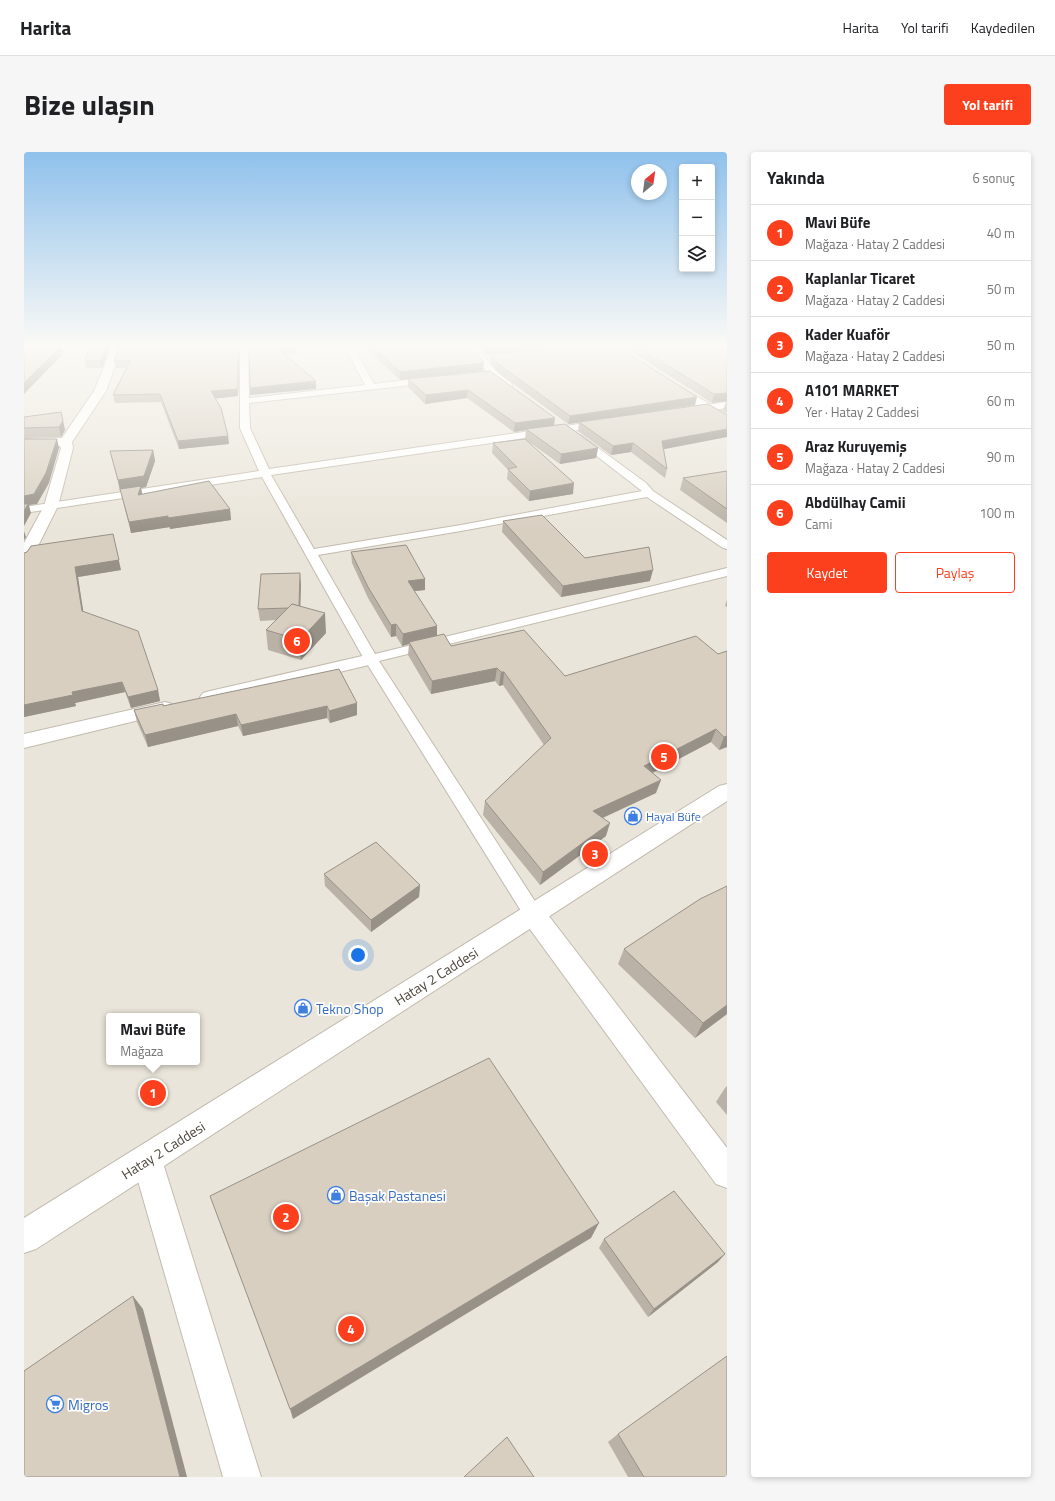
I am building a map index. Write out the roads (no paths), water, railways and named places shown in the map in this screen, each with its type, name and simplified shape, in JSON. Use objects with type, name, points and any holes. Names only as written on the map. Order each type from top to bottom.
[{"type":"street","points":[[24,558],[51,506],[67,448],[66,442],[89,407]]},
{"type":"street","points":[[709,408],[727,419]]},
{"type":"street","points":[[24,443],[66,442]]},
{"type":"street","points":[[24,741],[371,659]]},
{"type":"street","name":"Hatay 2 Caddesi","points":[[25,1232],[147,1160],[727,791]]},
{"type":"street","points":[[533,914],[727,1173]]},
{"type":"street","points":[[147,1160],[242,1477]]},
{"type":"lane","points":[[244,407],[245,428],[265,473],[371,659],[533,914]]},
{"type":"lane","points":[[685,411],[716,407]]},
{"type":"lane","points":[[554,419],[642,485],[649,493],[727,545]]},
{"type":"lane","points":[[24,510],[606,423]]},
{"type":"lane","points":[[311,553],[461,528],[649,493]]},
{"type":"lane","points":[[371,659],[727,572]]},
{"type":"place","name":"Abdülhay Camii","points":[[297,641]]},
{"type":"place","name":"Araz Kuruyemiş","points":[[664,757]]},
{"type":"place","name":"Hayal Büfe","points":[[633,816]]},
{"type":"place","name":"Kader Kuaför","points":[[595,854]]},
{"type":"place","name":"Tekno Shop","points":[[303,1008]]},
{"type":"place","name":"Mavi Büfe","points":[[153,1093]]},
{"type":"place","name":"Başak Pastanesi","points":[[336,1195]]},
{"type":"place","name":"Kaplanlar Ticaret","points":[[286,1217]]},
{"type":"place","name":"A101 MARKET","points":[[351,1329]]},
{"type":"place","name":"Migros","points":[[55,1404]]}]
